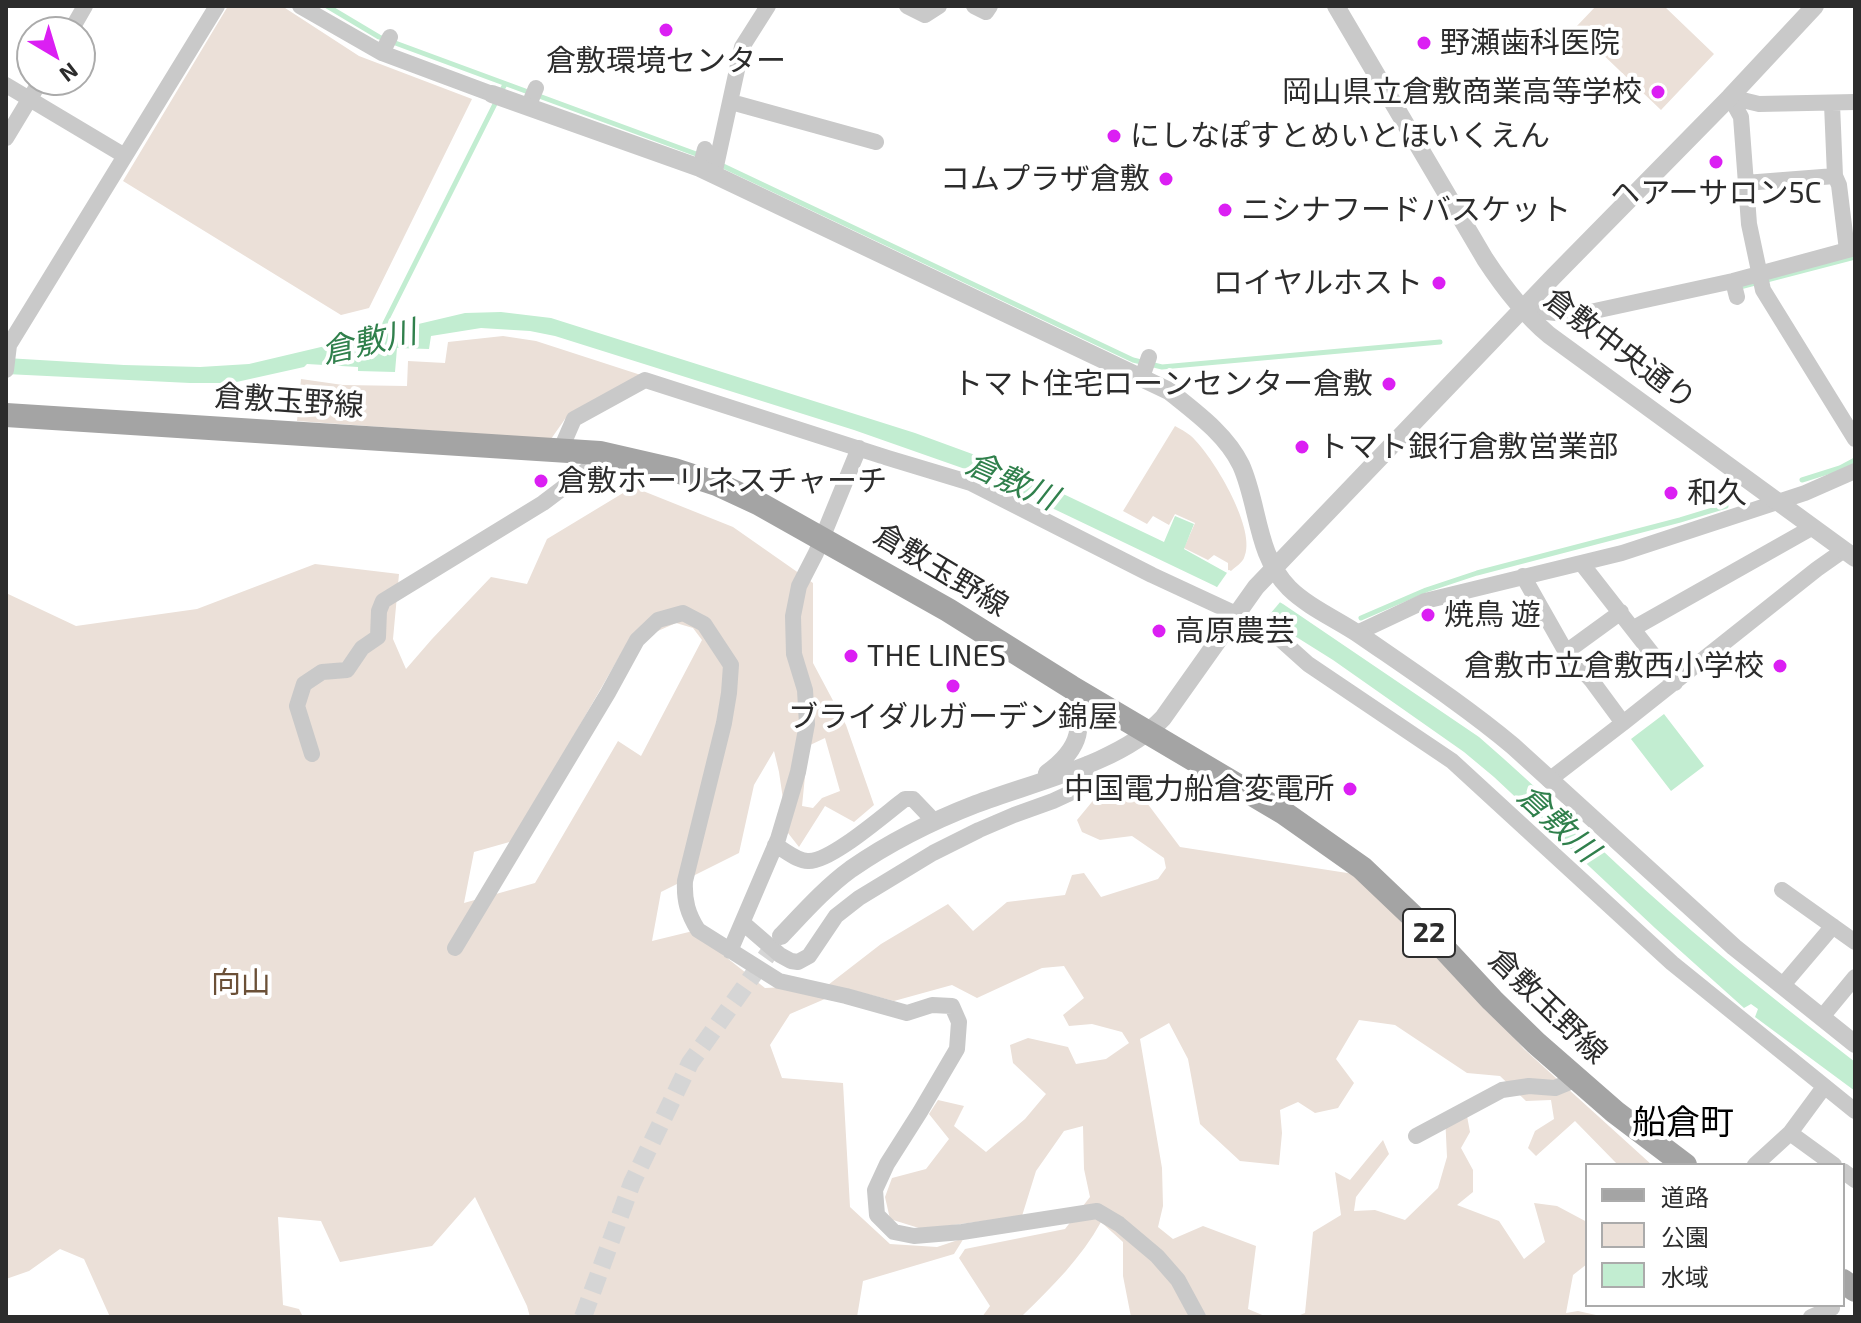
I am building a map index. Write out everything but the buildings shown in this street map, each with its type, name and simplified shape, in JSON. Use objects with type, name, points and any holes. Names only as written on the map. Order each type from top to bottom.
[{"type":"main road","name":"倉敷玉野線","points":[[6,415],[600,453],[674,470],[717,484],[822,537],[948,610],[1284,813],[1362,868],[1425,928],[1514,1021],[1615,1112],[1682,1163]]},
{"type":"street","points":[[6,370],[7,347],[217,6]]},
{"type":"street","points":[[300,6],[499,96],[532,96],[709,162],[1146,366],[1233,451],[1247,481],[1259,531],[1274,567],[1289,589],[1487,724],[1734,947],[1855,1044]]},
{"type":"street","points":[[709,162],[731,102],[742,47],[768,6]]},
{"type":"street","points":[[907,6],[925,15],[939,6]]},
{"type":"street","points":[[974,6],[986,12],[990,6]]},
{"type":"street","name":"倉敷中央通り","points":[[1336,6],[1485,259],[1521,309],[1549,335],[1850,554]]},
{"type":"street","points":[[781,936],[849,870],[894,841],[934,821],[1088,764],[1149,732],[1163,718],[1239,610],[1274,567],[1815,6]]},
{"type":"street","points":[[6,85],[125,156]]},
{"type":"street","points":[[6,138],[31,96]]},
{"type":"street","points":[[1730,97],[1759,104],[1855,102]]},
{"type":"street","points":[[1730,97],[1741,117],[1749,224],[1761,280],[1855,439]]},
{"type":"street","points":[[731,102],[876,142]]},
{"type":"street","points":[[1521,309],[1573,315],[1665,304],[1790,274],[1851,249],[1835,176],[1832,104]]},
{"type":"street","points":[[1745,183],[1835,176]]},
{"type":"street","points":[[560,451],[574,419],[645,380],[971,483],[1152,575],[1239,610],[1279,638],[1308,664],[1452,761],[1672,963],[1855,1111]]},
{"type":"street","points":[[730,951],[775,845],[798,772],[807,724],[805,690],[794,654],[793,616],[799,586],[816,553],[859,448]]},
{"type":"street","points":[[312,754],[297,706],[304,684],[322,672],[347,670],[362,648],[378,637],[379,611],[383,601],[543,503],[588,469],[600,453]]},
{"type":"street","points":[[1357,633],[1425,601],[1582,564],[1696,530],[1779,502],[1855,471]]},
{"type":"street","points":[[1634,628],[1813,527]]},
{"type":"street","points":[[1549,780],[1817,569],[1850,554]]},
{"type":"street","points":[[1582,564],[1675,683]]},
{"type":"street","points":[[1523,576],[1566,652],[1623,723]]},
{"type":"street","points":[[1566,652],[1621,612]]},
{"type":"street","points":[[455,948],[637,640],[658,620],[683,613],[704,624],[731,665],[724,723],[685,881],[685,900],[690,918],[698,930],[779,981],[907,1013],[932,1005],[952,1006],[959,1022],[957,1049],[887,1164],[875,1190],[877,1215],[894,1232],[914,1236],[962,1232],[1097,1211],[1119,1224],[1157,1256],[1178,1280],[1198,1317]]},
{"type":"street","points":[[1032,784],[1071,752],[1080,723],[1079,709],[1071,687]]},
{"type":"street","points":[[743,923],[780,955],[798,962],[809,956],[836,916],[859,898],[944,847],[1081,788],[1088,780],[1088,764]]},
{"type":"street","points":[[775,845],[809,861],[820,858],[858,835],[905,799],[913,799],[934,821]]},
{"type":"street","points":[[1782,890],[1855,942]]},
{"type":"street","points":[[1782,986],[1833,926]]},
{"type":"street","points":[[1822,1017],[1855,977]]},
{"type":"street","points":[[1416,1136],[1502,1090],[1529,1086],[1555,1088],[1577,1079]]},
{"type":"street","points":[[1757,1163],[1790,1133],[1824,1087]]},
{"type":"street","points":[[1790,1133],[1831,1163]]},
{"type":"street","points":[[1811,1317],[1834,1310]]},
{"type":"green space","points":[[228,6],[282,6],[359,56],[472,99],[369,308],[341,315],[123,181]]},
{"type":"green space","points":[[1596,6],[1664,6],[1714,54],[1661,110],[1575,28]]},
{"type":"green space","points":[[503,336],[536,341],[647,377],[565,419],[551,439],[297,421],[301,379],[343,385],[407,386],[408,361],[445,363],[448,342]]},
{"type":"green space","points":[[1175,426],[1191,436],[1203,449],[1223,479],[1240,514],[1247,546],[1243,560],[1231,571],[1228,570],[1228,563],[1214,555],[1208,560],[1184,548],[1195,523],[1175,514],[1169,525],[1153,516],[1147,524],[1123,511]]},
{"type":"green space","name":"向山","points":[[633,487],[733,527],[813,583],[813,663],[846,725],[874,805],[854,822],[825,806],[799,847],[788,833],[774,751],[754,785],[739,853],[661,892],[652,941],[693,931],[765,988],[828,985],[881,944],[948,904],[973,931],[1007,902],[1065,895],[1072,875],[1084,873],[1101,897],[1158,879],[1166,868],[1164,858],[1132,836],[1100,840],[1082,832],[1077,820],[1096,797],[1147,803],[1180,847],[1373,877],[1524,1049],[1650,1163],[1616,1163],[1575,1121],[1536,1156],[1528,1148],[1535,1131],[1554,1119],[1551,1100],[1526,1101],[1500,1076],[1467,1073],[1395,1025],[1359,1020],[1336,1059],[1354,1083],[1338,1108],[1315,1113],[1298,1102],[1280,1110],[1282,1133],[1279,1165],[1240,1161],[1200,1124],[1188,1059],[1169,1023],[1140,1039],[1162,1168],[1163,1206],[1158,1227],[1173,1239],[1203,1226],[1256,1246],[1248,1309],[1267,1317],[1131,1317],[1123,1276],[1123,1242],[1101,1222],[1075,1260],[1023,1315],[1025,1317],[982,1317],[990,1306],[959,1258],[965,1249],[1065,1229],[1090,1197],[1084,1169],[1083,1126],[1064,1131],[1036,1171],[1022,1216],[922,1229],[890,1219],[885,1197],[892,1178],[926,1169],[949,1139],[929,1114],[938,1100],[964,1106],[954,1126],[986,1152],[1025,1119],[1046,1094],[1013,1063],[1010,1045],[1028,1038],[1068,1047],[1076,1064],[1106,1059],[1129,1043],[1122,1032],[1092,1024],[1069,1026],[1063,1015],[1084,998],[1064,966],[1042,968],[977,998],[952,985],[894,1001],[848,989],[790,1014],[770,1045],[782,1078],[843,1083],[850,1207],[890,1244],[937,1247],[964,1238],[954,1254],[863,1281],[857,1317],[530,1317],[475,1197],[432,1246],[340,1262],[321,1221],[278,1217],[283,1305],[299,1309],[303,1317],[110,1317],[84,1259],[60,1249],[29,1271],[6,1279],[6,593],[76,626],[197,609],[315,564],[399,574],[393,639],[406,669],[491,577],[527,584],[547,539]],"holes":[[[676,623],[693,628],[702,640],[641,756],[618,741],[535,883],[464,903],[474,852],[513,841],[626,645]],[[825,738],[840,791],[822,798],[813,808],[802,806],[808,746]]]},
{"type":"green space","points":[[1445,1115],[1467,1116],[1470,1132],[1461,1148],[1473,1170],[1473,1192],[1457,1205],[1499,1221],[1524,1259],[1545,1242],[1534,1203],[1557,1206],[1585,1221],[1585,1266],[1573,1275],[1566,1313],[1578,1311],[1605,1317],[1295,1317],[1305,1313],[1313,1232],[1341,1215],[1335,1172],[1350,1180],[1383,1140],[1389,1154],[1356,1197],[1354,1211],[1375,1210],[1405,1220],[1438,1188],[1447,1157]]},
{"type":"water","name":"倉敷川","points":[[501,312],[551,318],[915,433],[1013,470],[1164,542],[1175,516],[1194,524],[1184,549],[1283,604],[1479,737],[1692,931],[1855,1062],[1855,1091],[1755,1017],[1758,1009],[1751,1004],[1744,1008],[1464,752],[1333,660],[1215,586],[985,476],[854,430],[555,336],[530,331],[481,328],[431,336],[429,349],[397,348],[395,372],[307,364],[232,383],[6,374],[6,358],[200,367],[249,364],[465,313]]},
{"type":"water","points":[[1664,714],[1704,766],[1671,791],[1631,739]]},
{"type":"pier","points":[[1229,570],[1281,601],[1265,620],[1215,590]]},
{"type":"waterway","points":[[327,6],[379,37],[699,155]]},
{"type":"waterway","name":"倉敷川","points":[[378,337],[505,84]]},
{"type":"waterway","points":[[719,164],[1133,360],[1162,367],[1440,342]]},
{"type":"waterway","points":[[1736,288],[1855,257]]},
{"type":"waterway","points":[[1802,480],[1855,460]]},
{"type":"waterway","points":[[1361,618],[1426,590],[1477,573],[1726,506]]},
{"type":"tunnel","points":[[583,1317],[632,1183],[690,1063],[781,936]]},
{"type":"place","name":"倉敷環境センター","points":[[666,30]]},
{"type":"place","name":"野瀬歯科医院","points":[[1424,43]]},
{"type":"place","name":"岡山県立倉敷商業高等学校","points":[[1658,92]]},
{"type":"place","name":"にしなぽすとめいとほいくえん","points":[[1114,136]]},
{"type":"place","name":"ヘアーサロン5C","points":[[1716,162]]},
{"type":"place","name":"コムプラザ倉敷","points":[[1166,179]]},
{"type":"place","name":"ニシナフードバスケット","points":[[1225,210]]},
{"type":"place","name":"ロイヤルホスト","points":[[1439,283]]},
{"type":"place","name":"トマト住宅ローンセンター倉敷","points":[[1389,384]]},
{"type":"place","name":"トマト銀行倉敷営業部","points":[[1302,447]]},
{"type":"place","name":"倉敷ホーリネスチャーチ","points":[[541,481]]},
{"type":"place","name":"和久","points":[[1671,493]]},
{"type":"place","name":"焼鳥 遊","points":[[1428,615]]},
{"type":"place","name":"高原農芸","points":[[1159,631]]},
{"type":"place","name":"THE LINES","points":[[851,656]]},
{"type":"place","name":"倉敷市立倉敷西小学校","points":[[1780,666]]},
{"type":"place","name":"ブライダルガーデン錦屋","points":[[953,686]]},
{"type":"place","name":"中国電力船倉変電所","points":[[1350,789]]},
{"type":"district","name":"船倉町","points":[[1683,1123]]}]
